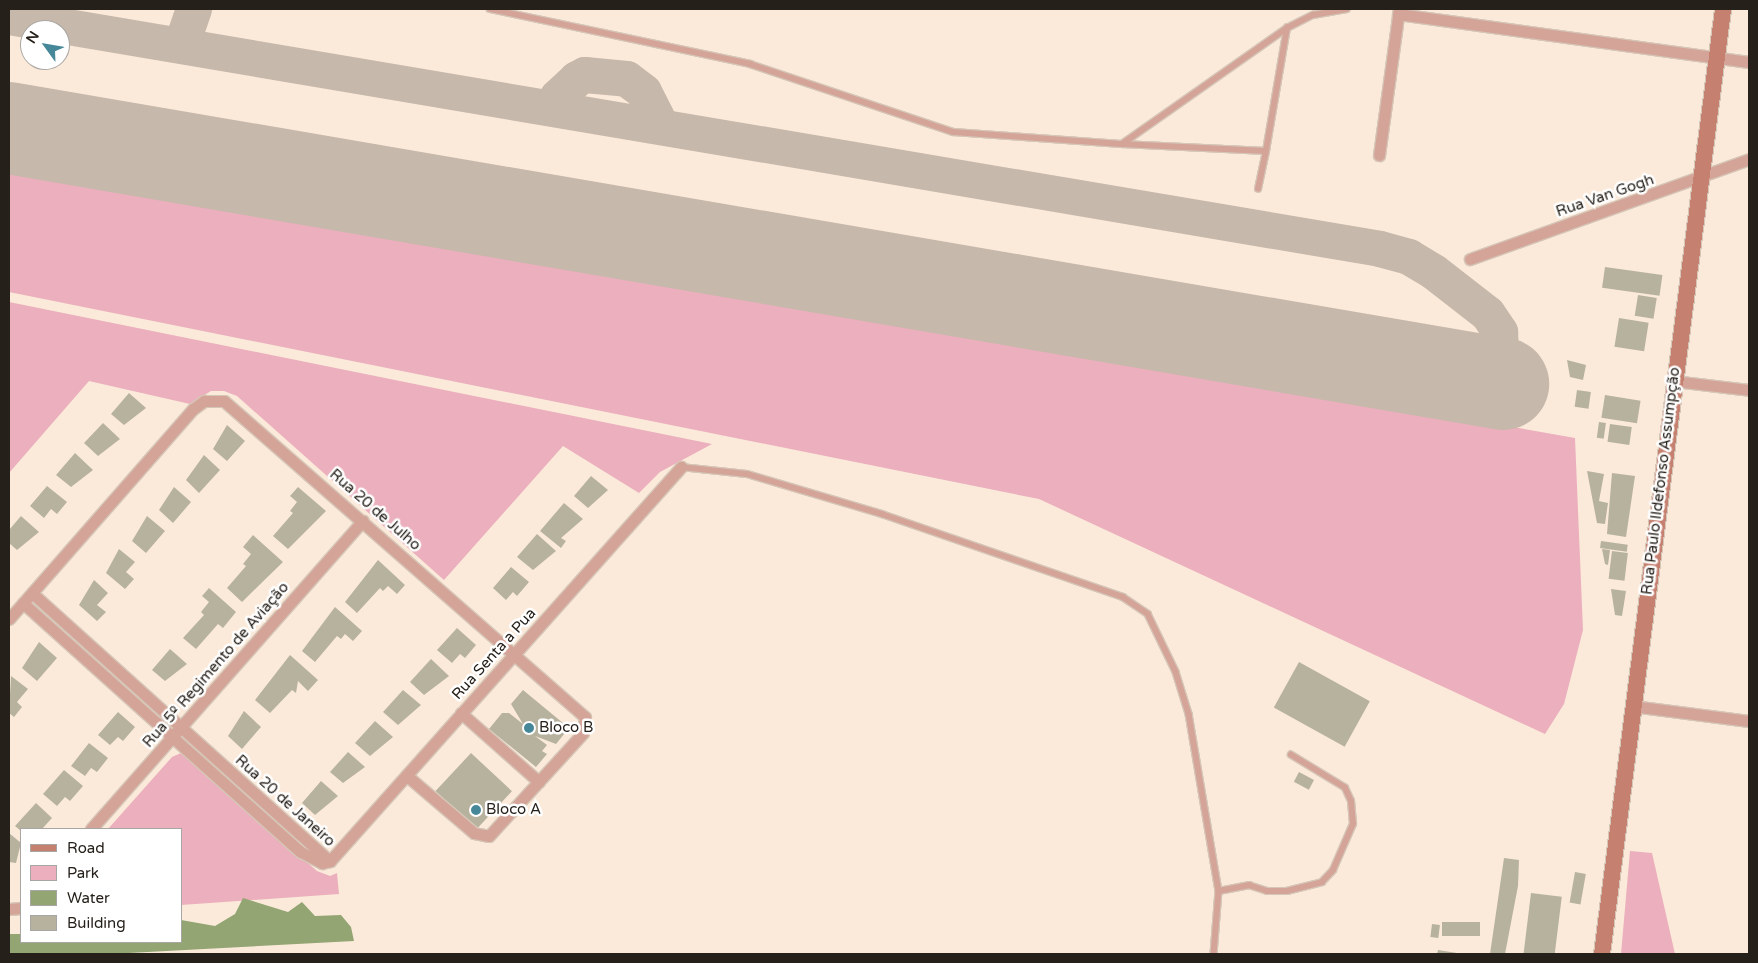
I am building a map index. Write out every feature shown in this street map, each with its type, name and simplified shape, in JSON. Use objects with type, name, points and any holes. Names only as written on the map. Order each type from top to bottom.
[{"type":"street","name":"Rua Paulo Ildefonso Assumpção","points":[[1602,954],[1632,706],[1723,9]]},
{"type":"street","points":[[1379,155],[1398,11],[1749,62]]},
{"type":"street","name":"Rua Van Gogh","points":[[1470,259],[1701,179],[1749,159]]},
{"type":"street","points":[[1674,381],[1749,390]]},
{"type":"street","name":"Rua 20 de Julho","points":[[32,593],[193,409],[211,399],[232,405],[515,653],[587,723],[539,782]]},
{"type":"street","name":"Rua Senta a Pua","points":[[330,861],[681,466]]},
{"type":"street","name":"Rua 5º Regimento de Aviação","points":[[92,828],[363,521]]},
{"type":"street","points":[[9,619],[32,593]]},
{"type":"street","name":"Rua 20 de Janeiro","points":[[32,593],[330,861]]},
{"type":"street","name":"Rua 20 de Janeiro","points":[[23,603],[301,852],[322,863],[330,861]]},
{"type":"street","points":[[1632,706],[1749,722]]},
{"type":"street","points":[[406,774],[481,837],[495,832],[539,782],[461,713]]},
{"type":"lane","points":[[490,9],[750,64],[953,132],[1122,144],[1266,151]]},
{"type":"lane","points":[[1122,144],[1287,28],[1313,15],[1346,9]]},
{"type":"lane","points":[[1258,189],[1287,28]]},
{"type":"lane","points":[[681,466],[747,474],[882,514],[1123,597],[1148,614],[1176,672],[1189,714],[1219,891],[1214,954]]},
{"type":"lane","points":[[1219,891],[1249,885],[1267,891],[1287,891],[1322,882],[1332,870],[1353,824],[1351,801],[1345,788],[1291,755]]},
{"type":"green space","points":[[9,162],[1575,438],[1583,630],[1564,704],[1545,734],[1039,499],[9,292]]},
{"type":"green space","points":[[9,302],[712,444],[660,472],[639,493],[563,446],[444,580],[237,396],[224,391],[211,391],[190,404],[89,381],[9,473]]},
{"type":"green space","points":[[181,753],[317,871],[330,876],[337,873],[339,894],[182,905],[182,828],[109,828],[172,757]]},
{"type":"green space","points":[[1630,851],[1652,853],[1675,954],[1621,954]]},
{"type":"water","points":[[243,898],[288,912],[302,902],[315,916],[341,915],[351,927],[354,941],[110,954],[9,954],[9,934],[20,934],[20,943],[182,943],[182,920],[215,926],[235,914]]},
{"type":"building","points":[[1605,267],[1662,275],[1660,296],[1602,288]]},
{"type":"building","points":[[1638,295],[1657,298],[1653,319],[1635,316]]},
{"type":"building","points":[[1619,318],[1649,323],[1644,351],[1614,347]]},
{"type":"building","points":[[1567,360],[1586,365],[1583,380],[1570,377]]},
{"type":"building","points":[[1577,390],[1591,392],[1588,409],[1575,407]]},
{"type":"building","points":[[129,393],[146,408],[124,425],[111,414]]},
{"type":"building","points":[[1605,395],[1641,401],[1637,423],[1601,418]]},
{"type":"building","points":[[1599,422],[1606,423],[1604,439],[1597,438]]},
{"type":"building","points":[[103,423],[120,439],[98,456],[84,443]]},
{"type":"building","points":[[1610,424],[1632,427],[1629,445],[1607,442]]},
{"type":"building","points":[[227,425],[245,441],[227,461],[213,449]]},
{"type":"building","points":[[75,453],[93,470],[71,487],[56,475]]},
{"type":"building","points":[[204,455],[220,470],[199,493],[186,480]]},
{"type":"building","points":[[1587,471],[1604,474],[1599,501],[1608,503],[1605,524],[1597,523]]},
{"type":"building","points":[[1612,473],[1635,476],[1626,537],[1607,534]]},
{"type":"building","points":[[591,476],[608,490],[588,508],[574,496]]},
{"type":"building","points":[[47,486],[67,502],[57,514],[51,509],[44,518],[30,506]]},
{"type":"building","points":[[174,487],[191,502],[173,523],[159,510]]},
{"type":"building","points":[[298,487],[326,511],[288,549],[273,536],[293,513],[290,511],[297,502],[290,496]]},
{"type":"building","points":[[564,503],[583,519],[561,538],[566,541],[561,548],[540,531]]},
{"type":"building","points":[[21,516],[39,532],[17,550],[9,543],[9,530]]},
{"type":"building","points":[[147,516],[165,531],[146,553],[132,541]]},
{"type":"building","points":[[537,534],[556,551],[533,570],[517,557]]},
{"type":"building","points":[[253,535],[283,562],[242,602],[227,588],[246,566],[243,564],[251,554],[243,547]]},
{"type":"building","points":[[1601,541],[1628,545],[1627,552],[1600,548]]},
{"type":"building","points":[[119,549],[135,562],[126,572],[134,579],[125,589],[106,573]]},
{"type":"building","points":[[1602,549],[1610,550],[1608,565],[1605,564]]},
{"type":"building","points":[[1612,551],[1628,553],[1624,581],[1609,579]]},
{"type":"building","points":[[378,560],[405,585],[397,594],[388,586],[383,591],[380,588],[357,613],[345,602]]},
{"type":"building","points":[[511,567],[529,582],[517,596],[513,592],[506,600],[493,588]]},
{"type":"building","points":[[94,580],[108,593],[97,605],[106,612],[97,621],[79,605]]},
{"type":"building","points":[[209,588],[236,612],[223,628],[218,624],[196,649],[183,638],[204,615],[201,612],[209,602],[202,596]]},
{"type":"building","points":[[1611,589],[1626,591],[1622,616],[1615,615]]},
{"type":"building","points":[[335,607],[362,631],[353,641],[345,634],[341,639],[337,636],[315,662],[302,651]]},
{"type":"building","points":[[457,628],[476,645],[465,658],[460,654],[452,663],[437,650]]},
{"type":"building","points":[[39,642],[57,658],[37,681],[22,668]]},
{"type":"building","points":[[170,649],[187,664],[165,681],[152,670]]},
{"type":"building","points":[[290,655],[318,680],[308,691],[298,681],[296,693],[292,690],[270,713],[255,700]]},
{"type":"building","points":[[431,659],[449,676],[424,695],[410,682]]},
{"type":"building","points":[[1299,662],[1370,701],[1345,747],[1274,707]]},
{"type":"building","points":[[11,676],[28,689],[17,702],[22,707],[14,717],[9,713]]},
{"type":"building","points":[[403,690],[421,705],[398,725],[383,712]]},
{"type":"building","name":"Bloco B","points":[[523,690],[569,728],[556,744],[535,736],[547,745],[542,751],[547,754],[536,767],[489,729],[502,713],[509,713],[523,724],[511,704]]},
{"type":"building","points":[[244,711],[261,727],[242,749],[228,736]]},
{"type":"building","points":[[118,712],[135,727],[123,741],[118,737],[110,745],[98,735]]},
{"type":"building","points":[[375,721],[393,737],[370,756],[355,743]]},
{"type":"building","points":[[89,743],[108,758],[97,772],[91,768],[85,776],[71,766]]},
{"type":"building","points":[[348,752],[365,767],[343,783],[330,772]]},
{"type":"building","name":"Bloco A","points":[[471,753],[512,791],[476,829],[436,791]]},
{"type":"building","points":[[64,770],[83,786],[70,801],[65,797],[57,806],[43,794]]},
{"type":"building","points":[[1299,772],[1314,780],[1309,790],[1294,782]]},
{"type":"building","points":[[321,781],[338,796],[315,815],[302,803]]},
{"type":"building","points":[[36,803],[52,818],[43,828],[20,828],[20,830],[15,826]]},
{"type":"building","points":[[9,833],[20,842],[20,847],[16,863],[9,862]]},
{"type":"building","points":[[1504,858],[1519,860],[1518,886],[1505,954],[1490,954]]},
{"type":"building","points":[[1575,872],[1586,874],[1580,904],[1570,903]]},
{"type":"building","points":[[1531,893],[1562,897],[1555,954],[1524,954]]},
{"type":"building","points":[[1442,922],[1480,922],[1480,936],[1442,936]]},
{"type":"building","points":[[1432,924],[1440,925],[1438,938],[1430,937]]},
{"type":"building","points":[[1438,950],[1457,953],[1457,954],[1437,954]]},
{"type":"taxiway","points":[[182,44],[194,9]]},
{"type":"taxiway","points":[[9,17],[1380,249],[1409,257],[1434,272],[1488,314],[1500,332],[1503,384]]},
{"type":"taxiway","points":[[567,110],[558,97],[577,79],[585,75],[627,79],[644,92],[661,126]]},
{"type":"runway","points":[[9,128],[1503,384]]},
{"type":"place","name":"Bloco B","points":[[529,728]]},
{"type":"place","name":"Bloco A","points":[[476,810]]}]
